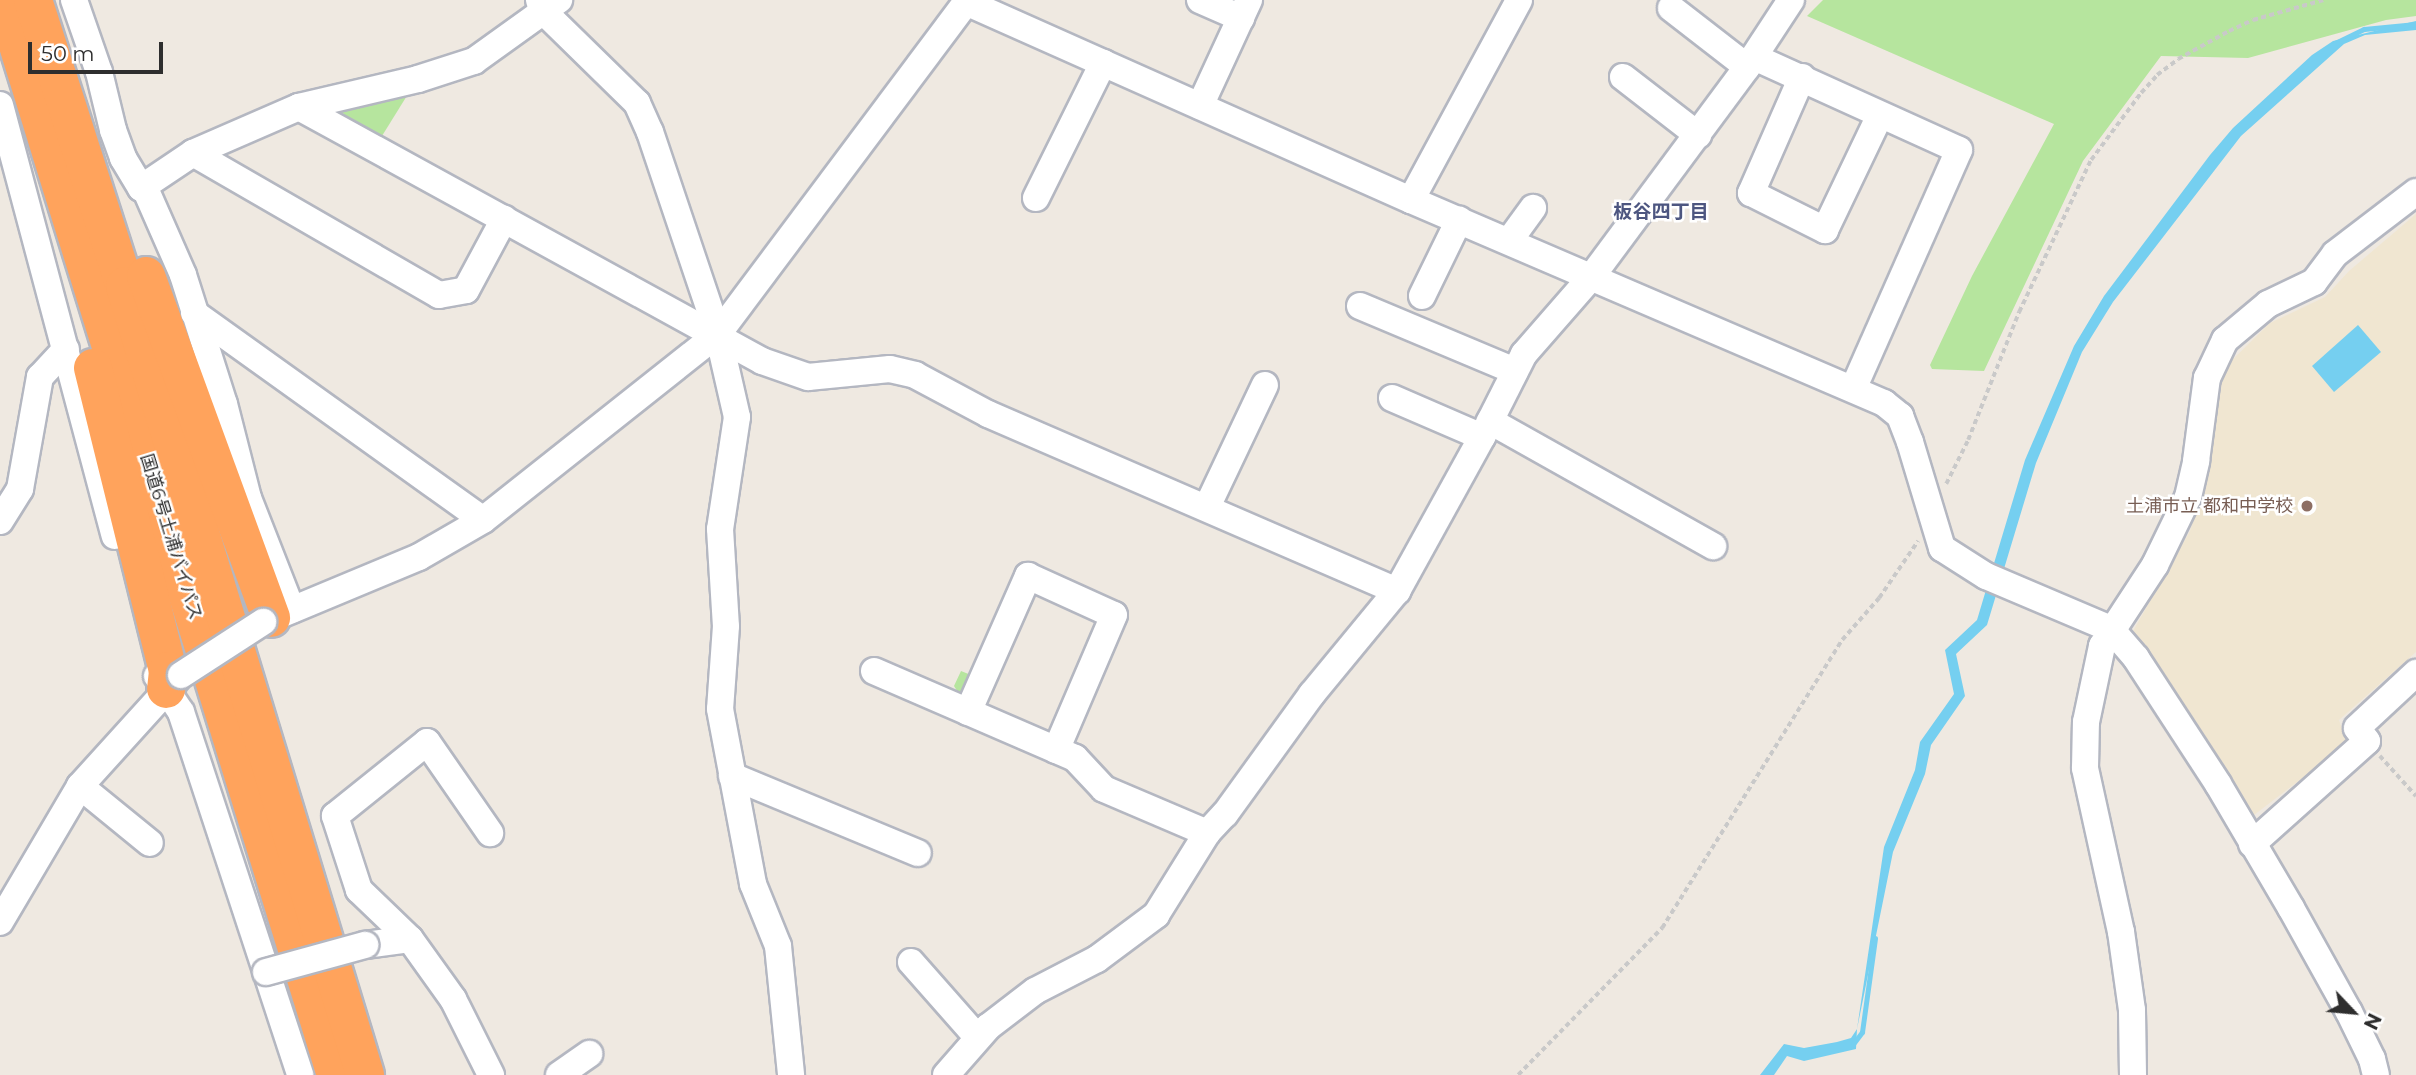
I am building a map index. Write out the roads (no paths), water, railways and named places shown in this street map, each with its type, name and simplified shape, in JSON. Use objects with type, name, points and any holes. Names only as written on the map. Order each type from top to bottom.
[{"type":"highway","name":"国道6号土浦バイパス","points":[[4,0],[55,115],[365,1075]]},
{"type":"highway","name":"国道6号土浦バイパス","points":[[33,0],[55,115],[336,1075]]},
{"type":"highway","points":[[55,115],[108,173],[275,617]]},
{"type":"highway","points":[[55,115],[56,216],[168,671],[173,682]]},
{"type":"street","points":[[1200,0],[1245,9],[1200,106]]},
{"type":"street","points":[[1411,200],[1519,0]]},
{"type":"street","points":[[946,1075],[978,1038],[1035,991],[1097,959],[1156,915],[1207,834],[1225,814],[1312,694],[1397,590],[1524,354],[1592,276],[1751,62],[1791,0]]},
{"type":"street","points":[[0,922],[80,786],[173,682],[275,617],[419,557],[483,520],[718,334],[967,1],[1411,200],[1884,403],[1900,416],[1942,548],[1994,580],[2111,629],[2136,658],[2252,844],[2349,1012],[2372,1059],[2376,1075]]},
{"type":"street","points":[[73,14],[99,72],[116,139],[141,188],[193,153],[299,107],[418,79],[474,61],[546,4],[637,103],[650,132],[718,334],[737,417],[720,529],[726,626],[720,709],[753,884],[778,946],[790,1075]]},
{"type":"street","points":[[1671,8],[1751,62],[1802,77],[1959,149],[1853,389]]},
{"type":"street","points":[[1036,198],[1103,63]]},
{"type":"street","points":[[1623,77],[1698,135]]},
{"type":"street","points":[[1802,77],[1751,193],[1825,230],[1880,115]]},
{"type":"street","points":[[0,105],[12,191],[66,349],[150,666],[173,682],[300,1075]]},
{"type":"street","points":[[299,107],[718,334],[762,361],[808,377],[890,369],[915,376],[988,414],[1397,590]]},
{"type":"street","points":[[193,153],[439,295],[466,290],[504,219]]},
{"type":"street","points":[[144,186],[183,275],[224,404],[275,617]]},
{"type":"street","points":[[2133,1075],[2132,1010],[2121,932],[2085,768],[2086,722],[2094,675],[2111,629],[2155,565],[2188,497],[2207,378],[2225,340],[2267,304],[2314,282],[2335,254],[2416,192]]},
{"type":"street","points":[[1509,242],[1533,208]]},
{"type":"street","points":[[1422,296],[1459,220]]},
{"type":"street","points":[[1360,306],[1516,370]]},
{"type":"street","points":[[194,313],[483,520]]},
{"type":"street","points":[[0,521],[20,489],[40,377],[66,349]]},
{"type":"street","points":[[1207,507],[1265,385]]},
{"type":"street","points":[[1392,398],[1486,429],[1713,546]]},
{"type":"street","points":[[968,712],[1028,576],[1114,615],[1056,750]]},
{"type":"street","points":[[874,671],[1075,758],[1104,789],[1207,834]]},
{"type":"street","points":[[2252,844],[2367,741],[2357,728],[2416,674]]},
{"type":"street","points":[[490,833],[426,743],[335,816],[359,890],[410,939],[453,999],[491,1075]]},
{"type":"street","points":[[732,776],[918,853]]},
{"type":"street","points":[[80,786],[150,843]]},
{"type":"street","points":[[266,972],[365,945],[410,939]]},
{"type":"street","points":[[911,962],[978,1038]]},
{"type":"street","points":[[559,1075],[589,1054]]},
{"type":"water","points":[[2416,21],[2416,30],[2365,35],[2344,44],[2241,136],[2113,302],[2082,352],[2036,463],[1987,625],[1956,654],[1965,696],[1931,745],[1925,774],[1893,852],[1857,1029],[1884,847],[1915,770],[1920,742],[1954,694],[1945,650],[1977,620],[2025,460],[2074,346],[2104,296],[2233,128],[2312,55],[2333,41]]},
{"type":"water","points":[[2358,325],[2381,352],[2334,392],[2312,366]]},
{"type":"water","points":[[1857,1029],[1856,1049],[1804,1061],[1787,1056],[1774,1075],[1760,1075],[1784,1044],[1804,1048],[1837,1042],[1851,1038]]},
{"type":"waterway","points":[[2335,43],[2364,29],[2416,24]]},
{"type":"waterway","points":[[1853,1044],[1862,1032],[1875,938]]},
{"type":"place","name":"土浦市立 都和中学校","points":[[2307,506]]},
{"type":"district","name":"板谷四丁目","points":[[1661,212]]}]
